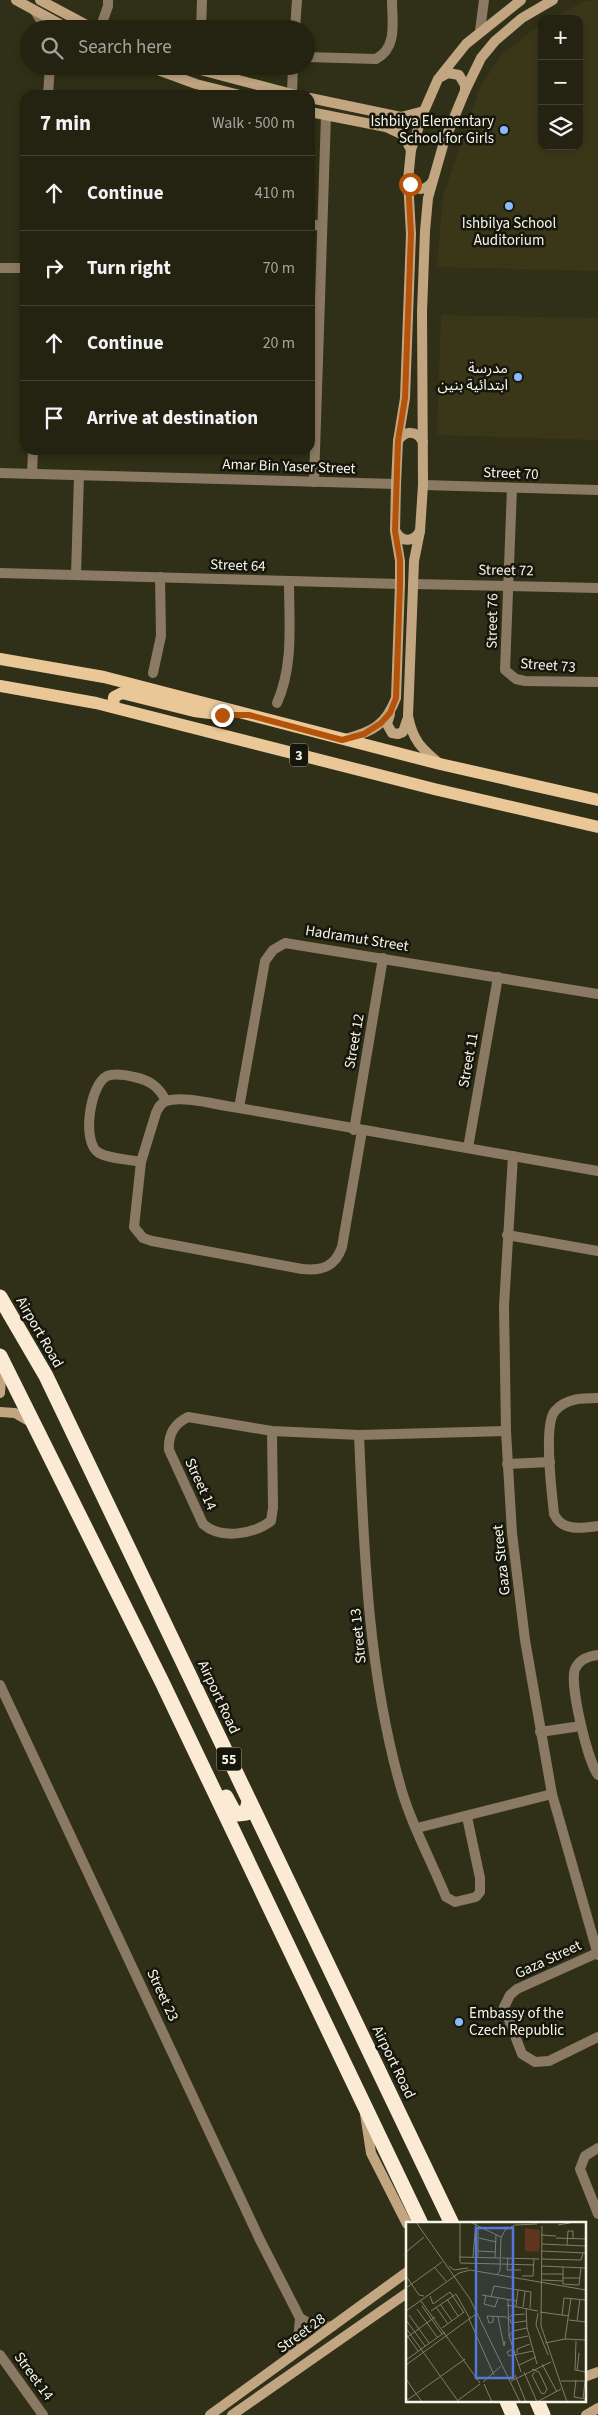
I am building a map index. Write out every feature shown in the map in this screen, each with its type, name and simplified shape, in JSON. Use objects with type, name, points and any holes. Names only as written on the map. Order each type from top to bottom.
[{"type":"highway","name":"Airport Road","points":[[0,1297],[46,1376],[451,2222]]},
{"type":"highway","name":"55","points":[[1,1358],[36,1425],[162,1682],[420,2222]]},
{"type":"highway","points":[[162,1682],[184,1712],[235,1812],[245,1814],[248,1811],[249,1802]]},
{"type":"highway","points":[[507,2402],[513,2415]]},
{"type":"highway","points":[[537,2402],[543,2415]]},
{"type":"main road","points":[[16,0],[52,20]]},
{"type":"main road","points":[[40,0],[77,20]]},
{"type":"main road","points":[[408,716],[403,732],[398,734],[392,733],[387,724],[396,698],[400,560],[395,531],[396,484],[398,441],[405,398],[411,234],[408,180],[411,150],[424,111],[438,80],[466,44],[480,31],[522,0]]},
{"type":"main road","points":[[440,764],[420,747],[411,733],[408,716],[414,561],[420,531],[423,485],[421,396],[425,231],[432,181],[444,142],[464,91],[481,58],[495,41],[522,18],[553,0]]},
{"type":"main road","points":[[438,80],[448,73],[459,76],[465,85],[464,91]]},
{"type":"main road","points":[[172,75],[220,90]]},
{"type":"main road","points":[[224,75],[276,90]]},
{"type":"main road","points":[[315,99],[401,117],[424,111]]},
{"type":"main road","points":[[315,113],[386,127],[403,135],[411,150]]},
{"type":"main road","points":[[373,125],[379,120],[375,113]]},
{"type":"main road","points":[[408,180],[414,188],[420,189],[430,186],[432,181]]},
{"type":"main road","points":[[398,441],[401,437],[411,432],[416,434],[423,442]]},
{"type":"main road","points":[[395,531],[402,539],[408,540],[417,536],[420,531]]},
{"type":"main road","name":"3","points":[[0,659],[104,677],[342,740],[598,800]]},
{"type":"main road","name":"3","points":[[0,686],[113,707],[434,789],[598,827]]},
{"type":"main road","points":[[113,707],[114,697],[122,693],[203,713],[249,715]]},
{"type":"main road","points":[[342,740],[364,734],[381,723],[390,713]]},
{"type":"main road","points":[[0,1393],[1,1358]]},
{"type":"main road","points":[[0,1412],[15,1413],[36,1425]]},
{"type":"main road","points":[[363,2104],[371,2152],[406,2222]]},
{"type":"main road","name":"Street 28","points":[[210,2415],[290,2359],[406,2273]]},
{"type":"main road","name":"Street 28","points":[[232,2415],[406,2294]]},
{"type":"main road","points":[[586,2376],[598,2372]]},
{"type":"main road","points":[[586,2415],[598,2408]]},
{"type":"street","points":[[103,20],[108,0]]},
{"type":"street","points":[[201,20],[202,0]]},
{"type":"street","points":[[296,20],[297,0]]},
{"type":"street","points":[[315,58],[376,58],[383,55],[391,44],[392,0]]},
{"type":"street","points":[[480,31],[484,0]]},
{"type":"street","points":[[35,11],[40,20]]},
{"type":"street","points":[[48,90],[49,75]]},
{"type":"street","points":[[294,75],[294,90]]},
{"type":"street","points":[[315,366],[326,116]]},
{"type":"street","points":[[315,225],[322,226]]},
{"type":"street","points":[[0,268],[20,268]]},
{"type":"street","points":[[32,474],[33,455]]},
{"type":"street","points":[[314,455],[314,482]]},
{"type":"street","name":"Amar Bin Yaser Street","points":[[0,473],[396,484]]},
{"type":"street","points":[[76,575],[79,475]]},
{"type":"street","name":"Street 70","points":[[423,485],[598,490]]},
{"type":"street","name":"Street 76","points":[[506,664],[512,488]]},
{"type":"street","name":"Street 64","points":[[0,573],[400,584]]},
{"type":"street","points":[[153,674],[161,636],[160,577]]},
{"type":"street","points":[[277,703],[284,689],[288,666],[289,581]]},
{"type":"street","name":"Street 72","points":[[413,584],[598,588]]},
{"type":"street","name":"Street 73","points":[[506,664],[505,670],[516,679],[598,682]]},
{"type":"street","name":"Hadramut Street","points":[[239,1108],[265,961],[273,950],[291,943],[598,994]]},
{"type":"street","name":"Street 12","points":[[141,1162],[134,1222],[137,1232],[143,1238],[302,1269],[322,1269],[332,1265],[338,1258],[342,1247],[383,958]]},
{"type":"street","name":"Street 11","points":[[468,1148],[498,977]]},
{"type":"street","points":[[166,1102],[160,1089],[152,1083],[124,1075],[109,1075],[96,1087],[92,1102],[89,1123],[92,1144],[99,1153],[141,1162],[159,1106],[166,1102],[186,1100],[598,1171]]},
{"type":"street","name":"Gaza Street","points":[[513,1156],[504,1306],[507,1464],[512,1533],[525,1640],[552,1794],[598,1954],[517,1989],[510,1994],[504,2007],[522,2054],[535,2062],[549,2061],[598,2037]]},
{"type":"street","points":[[507,1235],[598,1250]]},
{"type":"street","points":[[598,1398],[568,1401],[554,1411],[549,1425],[550,1462],[556,1519],[571,1527],[598,1526]]},
{"type":"street","name":"Street 14","points":[[272,1431],[273,1508],[271,1521],[262,1528],[249,1532],[225,1534],[209,1529],[203,1524],[169,1450],[168,1442],[172,1430],[188,1417],[272,1431],[359,1435],[506,1431]]},
{"type":"street","name":"Street 13","points":[[359,1435],[363,1529],[380,1702],[399,1783],[446,1897],[454,1902],[476,1897],[480,1892],[481,1886],[468,1816]]},
{"type":"street","points":[[507,1464],[550,1462]]},
{"type":"street","points":[[598,1655],[583,1660],[574,1670],[580,1726],[594,1769],[598,1775]]},
{"type":"street","name":"Street 23","points":[[0,1685],[260,2240],[300,2318]]},
{"type":"street","points":[[540,1732],[580,1726]]},
{"type":"street","points":[[417,1828],[552,1794]]},
{"type":"street","points":[[598,2148],[585,2156],[580,2170],[598,2214]]},
{"type":"street","points":[[290,2359],[298,2341],[300,2318],[318,2328],[336,2325]]},
{"type":"street","name":"Street 14","points":[[0,2355],[43,2415]]},
{"type":"shaded area","name":"Ishbilya Elementary School for Girls","points":[[598,0],[598,271],[437,267],[443,196],[480,87],[502,54],[538,26],[538,150],[583,150],[583,15],[556,15],[586,1]]},
{"type":"shaded area","name":"مدرسة ابتدائية بنين","points":[[441,315],[598,318],[598,440],[437,435]]},
{"type":"place","name":"Ishbilya Elementary School for Girls","points":[[504,130]]},
{"type":"place","name":"Ishbilya School Auditorium","points":[[509,206]]},
{"type":"place","name":"مدرسة ابتدائية بنين","points":[[518,377]]},
{"type":"place","name":"Embassy of the Czech Republic","points":[[459,2022]]},
{"type":"route","points":[[222,715],[249,715],[342,740],[364,734],[381,723],[390,713],[396,698],[400,560],[395,531],[396,484],[398,441],[405,398],[411,234],[408,180],[410,184]]}]
